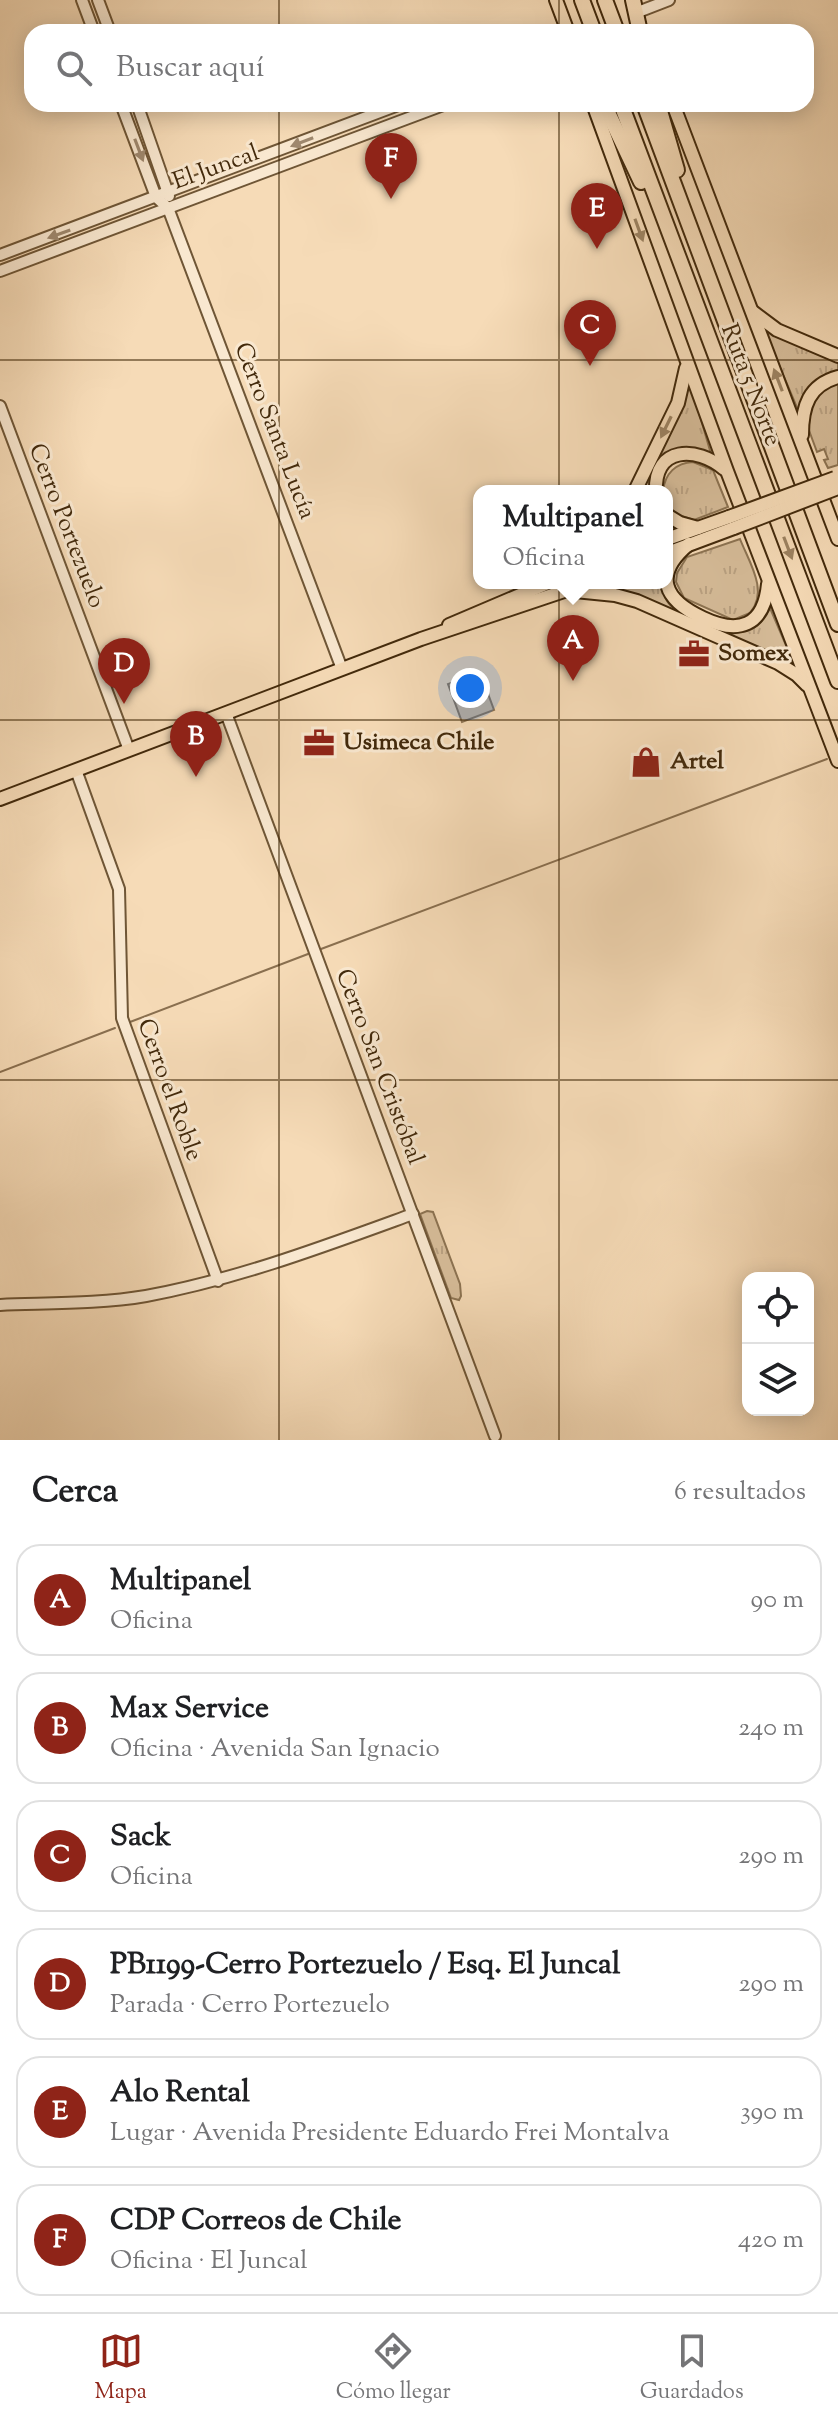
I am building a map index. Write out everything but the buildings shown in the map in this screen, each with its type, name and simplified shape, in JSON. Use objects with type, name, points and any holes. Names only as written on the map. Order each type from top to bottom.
[{"type":"highway","points":[[582,0],[591,24]]},
{"type":"highway","points":[[605,0],[614,24]]},
{"type":"highway","points":[[635,4],[641,24]]},
{"type":"highway","points":[[608,112],[682,265]]},
{"type":"highway","name":"Ruta 5 Norte","points":[[624,112],[838,681]]},
{"type":"highway","name":"Ruta 5 Norte","points":[[647,112],[838,624]]},
{"type":"highway","points":[[660,112],[695,240]]},
{"type":"main road","points":[[556,0],[565,24]]},
{"type":"main road","points":[[596,112],[742,512],[838,761]]},
{"type":"main road","points":[[676,112],[838,537]]},
{"type":"main road","points":[[751,310],[777,330],[838,356]]},
{"type":"main road","points":[[638,485],[678,403],[686,361]]},
{"type":"main road","points":[[804,450],[802,425],[806,402],[816,387],[838,377]]},
{"type":"main road","points":[[656,485],[660,469],[680,454],[703,455],[727,471]]},
{"type":"main road","points":[[673,537],[698,528],[731,523],[742,512],[837,481]]},
{"type":"main road","points":[[673,551],[731,523],[837,481]]},
{"type":"main road","points":[[673,519],[698,528]]},
{"type":"main road","points":[[673,563],[689,544]]},
{"type":"main road","points":[[669,589],[681,608],[731,627],[754,620],[763,605],[768,580]]},
{"type":"main road","points":[[421,639],[534,589]]},
{"type":"main road","points":[[0,799],[421,639],[573,589]]},
{"type":"main road","points":[[568,591],[606,594],[637,601],[784,666],[802,679],[811,692]]},
{"type":"street","points":[[82,0],[91,24]]},
{"type":"street","points":[[98,0],[107,24]]},
{"type":"street","points":[[635,4],[669,0]]},
{"type":"street","name":"Cerro Santa Lucía","points":[[124,112],[156,197],[168,208],[342,669]]},
{"type":"street","name":"Cerro Santa Lucía","points":[[140,112],[170,192],[168,208]]},
{"type":"street","name":"El Juncal","points":[[0,255],[380,112]]},
{"type":"street","name":"El Juncal","points":[[0,271],[425,112]]},
{"type":"street","name":"Cerro Portezuelo","points":[[0,406],[129,750]]},
{"type":"street","name":"Cerro San Cristóbal","points":[[226,713],[495,1436]]},
{"type":"street","name":"Cerro el Roble","points":[[76,770],[119,889],[122,1018],[218,1281]]},
{"type":"street","points":[[0,1305],[130,1298],[218,1281],[413,1214]]},
{"type":"green space","points":[[762,325],[838,360],[838,371],[824,376],[813,385],[798,410]]},
{"type":"green space","points":[[838,380],[838,465],[828,468],[824,449],[817,452],[807,425],[813,395]]},
{"type":"green space","points":[[691,385],[711,454],[692,449],[672,452],[654,485],[644,485],[687,386]]},
{"type":"green space","points":[[693,462],[713,470],[728,507],[694,520],[675,514],[673,485],[664,485],[672,470],[681,464]]},
{"type":"green space","points":[[740,539],[758,586],[758,595],[750,613],[733,620],[684,598],[676,582],[677,573],[687,557]]},
{"type":"green space","points":[[609,589],[663,589],[667,601],[677,611],[729,632],[748,631],[764,619],[770,608],[797,671],[620,591]]},
{"type":"green space","points":[[480,672],[494,710],[462,722],[448,684]]},
{"type":"green space","points":[[433,1212],[460,1284],[459,1300],[451,1298],[420,1214]]},
{"type":"waterway","points":[[321,949],[827,759]]},
{"type":"waterway","points":[[130,1022],[308,954]]},
{"type":"waterway","points":[[0,1072],[115,1028]]},
{"type":"place","name":"CDP Correos de Chile","points":[[391,199]]},
{"type":"place","name":"Alo Rental","points":[[597,249]]},
{"type":"place","name":"Sack","points":[[590,366]]},
{"type":"place","name":"Somex","points":[[694,654]]},
{"type":"place","name":"Multipanel","points":[[573,681]]},
{"type":"place","name":"PB1199-Cerro Portezuelo / Esq. El Juncal","points":[[124,704]]},
{"type":"place","name":"Usimeca Chile","points":[[319,743]]},
{"type":"place","name":"Artel","points":[[646,762]]},
{"type":"place","name":"Max Service","points":[[196,777]]}]
